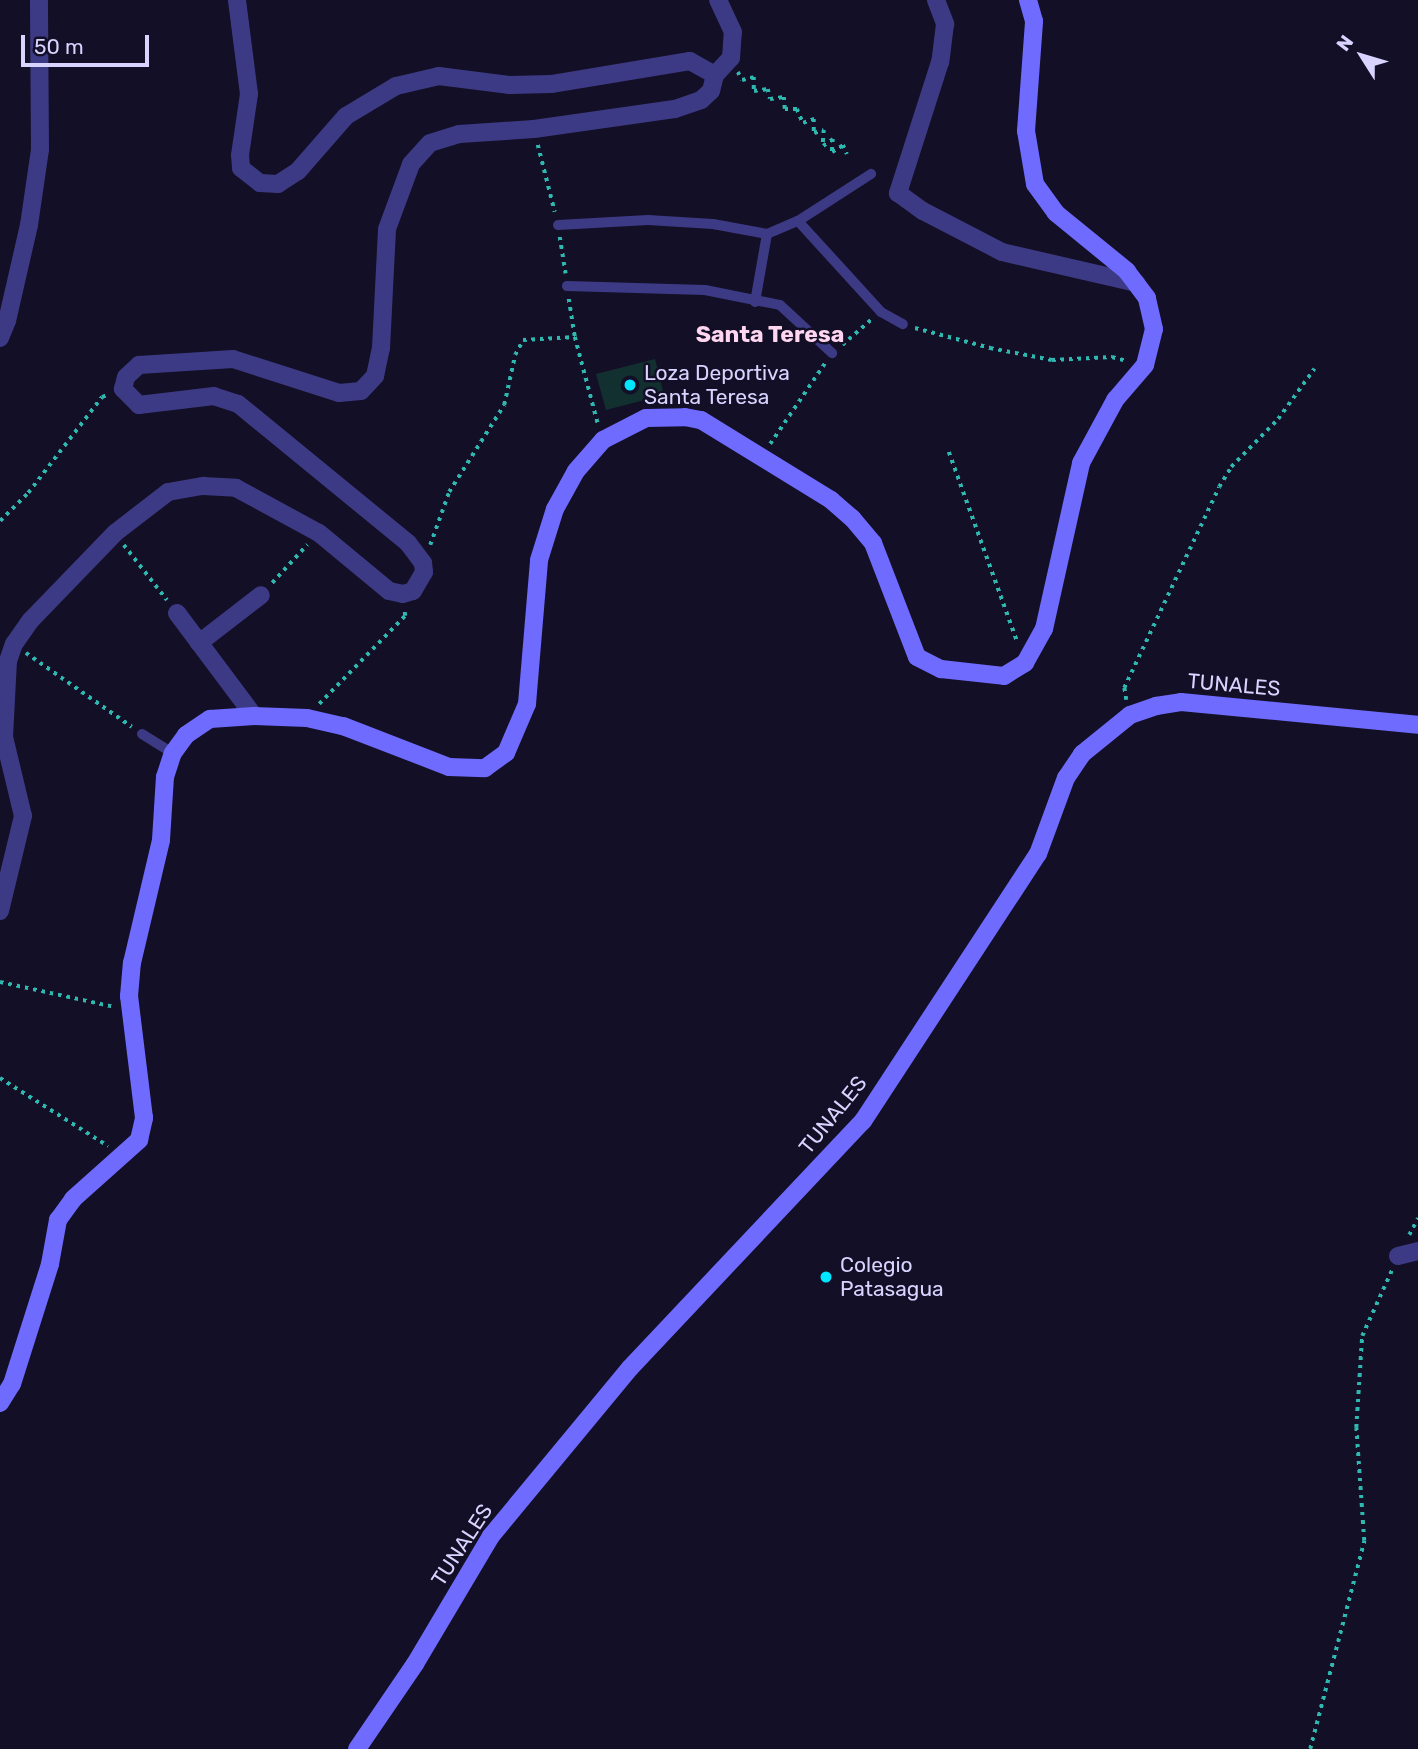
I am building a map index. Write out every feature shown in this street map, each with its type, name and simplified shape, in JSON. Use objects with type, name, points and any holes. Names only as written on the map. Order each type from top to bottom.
[{"type":"street","points":[[0,338],[8,321],[29,225],[40,150],[39,0]]},
{"type":"street","points":[[237,0],[249,94],[240,155],[241,168],[260,183],[278,184],[298,171],[346,116],[372,99],[407,83],[439,76],[510,85],[551,83],[690,61],[715,75]]},
{"type":"street","points":[[0,911],[23,816],[5,737],[8,662],[14,644],[31,620],[115,534],[168,492],[203,486],[236,488],[319,533],[389,590],[402,594],[413,591],[421,581],[423,563],[408,542],[238,404],[214,396],[139,405],[123,389],[126,377],[139,365],[233,359],[339,393],[361,391],[375,376],[382,348],[387,229],[411,164],[430,143],[459,134],[534,130],[675,109],[701,100],[711,91],[715,75],[731,58],[733,32],[718,0]]},
{"type":"street","points":[[936,0],[945,24],[940,62],[898,193],[923,211],[1002,252],[1136,283]]},
{"type":"street","points":[[0,1403],[12,1384],[50,1264],[58,1220],[74,1199],[139,1140],[144,1118],[131,1010],[132,963],[156,867],[165,777],[173,753],[186,735],[210,719],[254,716],[307,718],[343,726],[449,767],[485,768],[506,753],[527,704],[539,560],[555,509],[576,471],[603,440],[646,418],[685,417],[708,424],[831,500],[852,518],[873,543],[918,657],[941,669],[1004,676],[1025,663],[1044,629],[1082,463],[1115,400],[1145,365],[1154,329],[1147,298],[1127,271],[1056,213],[1035,184],[1026,131],[1034,21],[1028,0]]},
{"type":"street","points":[[199,643],[261,595]]},
{"type":"street","points":[[177,613],[254,716]]},
{"type":"street","name":"TUNALES","points":[[356,1749],[415,1664],[491,1536],[630,1368],[863,1121],[1038,854],[1066,778],[1082,754],[1129,716],[1156,706],[1181,702],[1418,725]]},
{"type":"street","points":[[1398,1256],[1418,1251]]},
{"type":"lane","points":[[558,225],[648,220],[713,224],[767,234],[798,221],[871,174]]},
{"type":"lane","points":[[798,221],[881,312],[903,324]]},
{"type":"lane","points":[[755,302],[767,234]]},
{"type":"lane","points":[[567,286],[705,290],[780,305],[832,353]]},
{"type":"lane","points":[[142,734],[173,753]]},
{"type":"path","points":[[731,58],[742,80],[754,77],[754,91],[768,89],[770,99],[784,97],[785,109],[797,109],[803,122],[814,119],[814,133],[824,130],[823,146],[832,139],[832,152],[842,145],[847,154]]},
{"type":"path","points":[[761,458],[832,353],[881,312]]},
{"type":"path","points":[[903,324],[990,348],[1052,360],[1112,357],[1145,365]]},
{"type":"path","points":[[423,563],[449,492],[504,405],[515,355],[523,340],[575,337]]},
{"type":"path","points":[[1129,716],[1124,688],[1219,487],[1231,467],[1278,419],[1314,369]]},
{"type":"path","points":[[0,521],[28,493],[102,397],[123,389]]},
{"type":"path","points":[[949,452],[1025,663]]},
{"type":"path","points":[[261,595],[319,533]]},
{"type":"path","points":[[115,534],[177,613]]},
{"type":"path","points":[[307,718],[405,616],[402,594]]},
{"type":"path","points":[[14,644],[142,734]]},
{"type":"path","points":[[0,982],[131,1010]]},
{"type":"path","points":[[0,1078],[121,1155]]},
{"type":"path","points":[[1310,1749],[1364,1541],[1356,1429],[1363,1336],[1398,1256]]},
{"type":"green space","name":"Loza Deportiva Santa Teresa","points":[[655,359],[664,395],[606,410],[596,374]]},
{"type":"place","name":"Loza Deportiva Santa Teresa","points":[[630,385]]},
{"type":"place","name":"Colegio Patasagua","points":[[826,1277]]},
{"type":"district","name":"Santa Teresa","points":[[770,334]]}]
